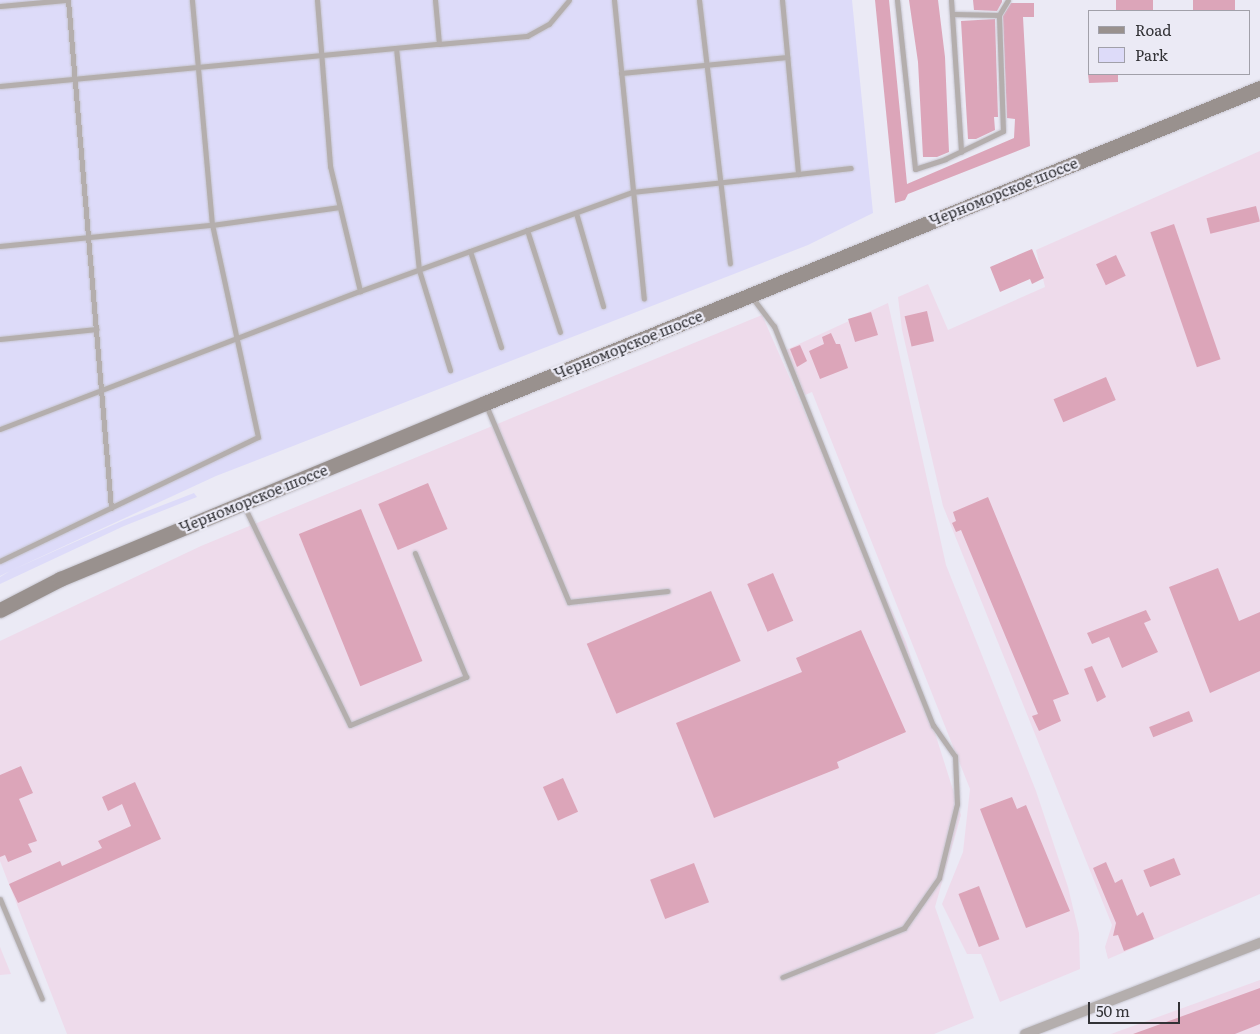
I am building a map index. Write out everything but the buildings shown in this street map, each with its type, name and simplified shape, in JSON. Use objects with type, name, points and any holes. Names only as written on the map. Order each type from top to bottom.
[{"type":"main road","name":"Черноморское шоссе","points":[[0,610],[60,578],[750,293],[1260,88]]},
{"type":"street","points":[[1025,1034],[1260,943]]},
{"type":"lane","points":[[0,6],[67,0],[111,508]]},
{"type":"lane","points":[[0,562],[258,437],[212,225],[192,0]]},
{"type":"lane","points":[[317,0],[330,166],[360,291]]},
{"type":"lane","points":[[435,0],[438,44]]},
{"type":"lane","points":[[0,86],[527,36],[549,24],[570,0]]},
{"type":"lane","points":[[614,0],[644,298]]},
{"type":"lane","points":[[698,0],[718,184],[730,263]]},
{"type":"lane","points":[[782,0],[798,174]]},
{"type":"lane","points":[[897,0],[915,169],[961,152],[1004,131],[999,15],[1008,0]]},
{"type":"lane","points":[[951,0],[961,152]]},
{"type":"lane","points":[[952,14],[999,15]]},
{"type":"lane","points":[[396,48],[419,270],[450,370]]},
{"type":"lane","points":[[621,73],[787,57]]},
{"type":"lane","points":[[0,429],[360,291],[632,192],[850,168]]},
{"type":"lane","points":[[0,246],[212,225],[340,207]]},
{"type":"lane","points":[[576,212],[603,306]]},
{"type":"lane","points":[[527,230],[560,332]]},
{"type":"lane","points":[[470,251],[500,347]]},
{"type":"lane","points":[[750,293],[774,326],[934,725],[955,756],[957,804],[939,878],[904,928],[783,976]]},
{"type":"lane","points":[[0,339],[96,328]]},
{"type":"lane","points":[[485,403],[568,602],[667,591]]},
{"type":"lane","points":[[242,503],[350,725],[466,677],[416,553]]},
{"type":"lane","points":[[0,899],[42,999]]},
{"type":"shaded area","points":[[1260,151],[1260,894],[1108,959],[1105,947],[1112,925],[943,506],[902,330],[898,297],[928,284],[948,330],[1045,287],[1036,250]]},
{"type":"shaded area","points":[[888,303],[946,565],[1036,791],[1068,887],[1079,933],[1080,969],[1000,1002],[981,954],[967,954],[942,904],[963,852],[970,789],[812,392],[805,395],[786,350]]},
{"type":"shaded area","points":[[762,315],[906,642],[961,815],[935,907],[974,1018],[934,1034],[67,1034],[0,861],[0,641],[201,546]]},
{"type":"shaded area","points":[[0,947],[11,974],[0,975]]},
{"type":"shaded area","points":[[1260,980],[1260,1034],[1111,1034]]},
{"type":"green space","points":[[0,0],[852,0],[873,213],[808,245],[216,476],[0,576]]},
{"type":"green space","points":[[194,493],[197,497],[124,526],[0,584],[0,577],[124,520]]}]
